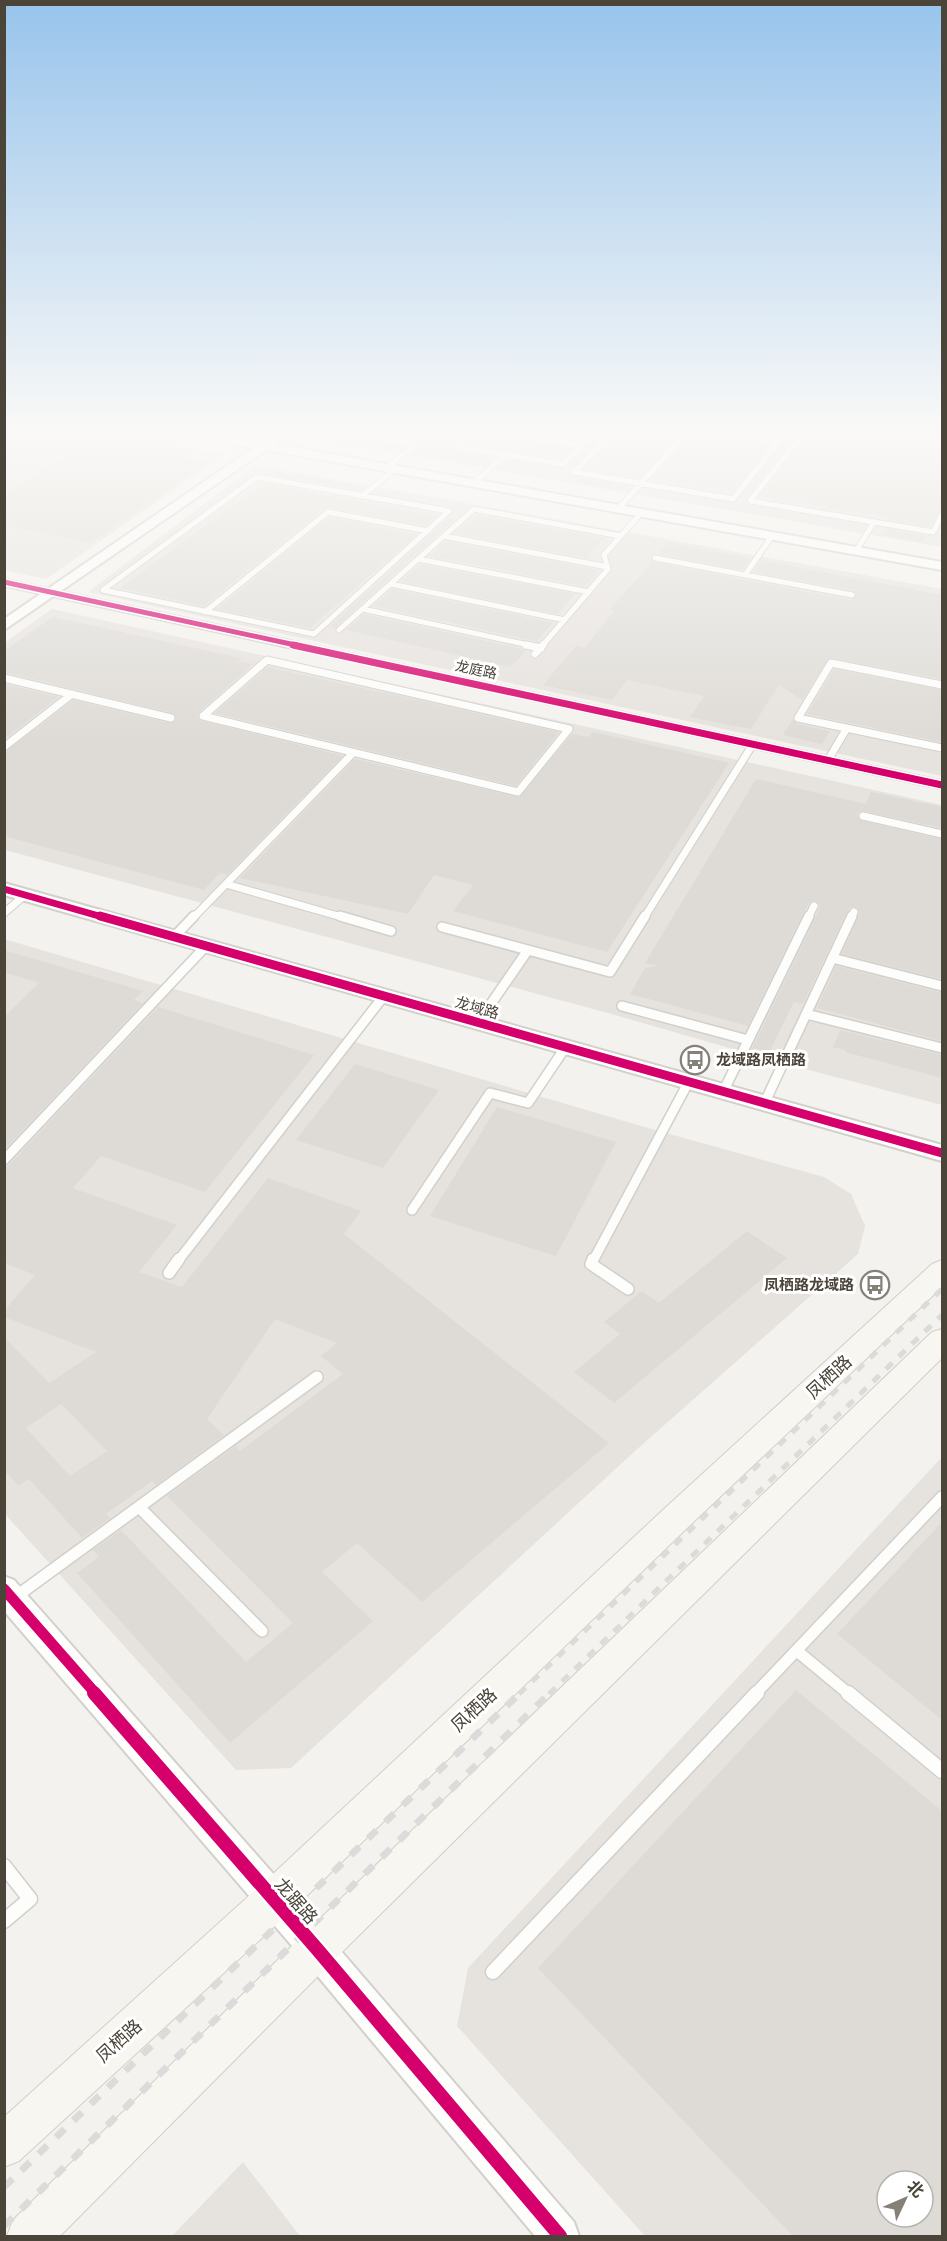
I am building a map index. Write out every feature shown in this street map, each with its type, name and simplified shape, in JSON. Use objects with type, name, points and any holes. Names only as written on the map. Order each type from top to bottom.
[{"type":"main road","name":"凤栖路","points":[[4,2146],[274,1900],[942,1271]]},
{"type":"main road","points":[[29,2236],[317,1949],[942,1340]]},
{"type":"street","points":[[4,626],[137,535]]},
{"type":"street","points":[[764,535],[942,566]]},
{"type":"street","name":"龙庭路","points":[[4,582],[942,785]]},
{"type":"street","name":"龙域路","points":[[4,889],[477,1024],[942,1153]]},
{"type":"street","name":"龙踞路","points":[[8,1594],[317,1949],[560,2236]]},
{"type":"lane","points":[[179,535],[103,590],[314,634],[424,535]]},
{"type":"lane","points":[[205,612],[300,535]]},
{"type":"lane","points":[[613,535],[621,536]]},
{"type":"lane","points":[[856,551],[866,535]]},
{"type":"lane","points":[[339,630],[444,536],[608,567]]},
{"type":"lane","points":[[535,654],[608,569],[604,555],[621,536]]},
{"type":"lane","points":[[745,575],[772,536]]},
{"type":"lane","points":[[655,558],[852,595]]},
{"type":"lane","points":[[418,559],[588,592]]},
{"type":"lane","points":[[391,584],[565,620]]},
{"type":"lane","points":[[363,609],[541,648]]},
{"type":"lane","points":[[267,660],[569,729],[518,792],[353,753],[202,716],[267,660]]},
{"type":"lane","points":[[942,685],[831,663],[798,718],[942,748]]},
{"type":"lane","points":[[4,678],[171,718]]},
{"type":"lane","points":[[4,747],[72,694]]},
{"type":"lane","points":[[828,760],[847,728]]},
{"type":"lane","points":[[442,927],[610,972],[753,744]]},
{"type":"lane","points":[[174,937],[353,753]]},
{"type":"lane","points":[[863,816],[942,834]]},
{"type":"lane","points":[[226,884],[391,931]]},
{"type":"lane","points":[[4,913],[25,895]]},
{"type":"lane","points":[[723,1092],[814,906]]},
{"type":"lane","points":[[764,1104],[854,912]]},
{"type":"lane","points":[[4,1160],[206,946]]},
{"type":"lane","points":[[477,1024],[528,950]]},
{"type":"lane","points":[[832,958],[942,986]]},
{"type":"lane","points":[[169,1273],[383,997]]},
{"type":"lane","points":[[622,1006],[748,1040]]},
{"type":"lane","points":[[806,1014],[942,1048]]},
{"type":"lane","points":[[412,1210],[490,1093],[528,1103],[565,1048]]},
{"type":"lane","points":[[628,1289],[591,1264],[688,1083]]},
{"type":"lane","points":[[8,1594],[139,1507],[317,1377]]},
{"type":"lane","points":[[493,1972],[942,1497]]},
{"type":"lane","points":[[139,1507],[262,1631]]},
{"type":"lane","points":[[797,1651],[942,1771]]},
{"type":"lane","points":[[4,1866],[30,1899],[4,1921]]},
{"type":"shaded area","points":[[5,535],[110,535],[46,579],[5,570]]},
{"type":"shaded area","points":[[164,535],[641,535],[942,589],[942,776],[88,592]]},
{"type":"shaded area","points":[[870,535],[942,535],[942,547]]},
{"type":"shaded area","points":[[52,609],[942,805],[942,1105],[5,850],[4,643]]},
{"type":"shaded area","points":[[4,939],[648,1128],[824,1177],[851,1194],[865,1226],[858,1254],[635,1451],[291,1768],[236,1770],[5,1514]]},
{"type":"shaded area","points":[[942,1457],[942,2236],[645,2236],[457,2026],[468,1968]]},
{"type":"shaded area","points":[[243,2162],[300,2236],[172,2236]]},
{"type":"building","points":[[50,535],[103,535],[91,543]]},
{"type":"building","points":[[193,535],[292,535],[204,606],[120,588]]},
{"type":"building","points":[[308,535],[416,535],[310,628],[217,609]]},
{"type":"building","points":[[431,535],[438,535],[335,628],[329,627]]},
{"type":"building","points":[[462,535],[585,535],[604,538],[586,558]]},
{"type":"building","points":[[883,535],[918,535],[926,536],[923,542]]},
{"type":"building","points":[[445,541],[599,570],[585,586],[429,556]]},
{"type":"building","points":[[668,543],[751,558],[743,570],[659,554]]},
{"type":"building","points":[[761,560],[942,595],[942,679],[829,658],[802,700],[779,685],[751,729],[690,717],[704,696],[627,680],[612,700],[543,685],[576,646],[585,648],[614,611],[609,610],[652,562],[851,600],[857,596],[853,590],[753,572]]},
{"type":"building","points":[[420,564],[575,594],[558,614],[401,581]]},
{"type":"building","points":[[392,589],[553,623],[536,641],[373,606]]},
{"type":"building","points":[[364,614],[526,651],[511,667],[346,630]]},
{"type":"building","points":[[53,617],[241,658],[238,661],[253,664],[199,712],[197,717],[200,720],[343,756],[227,875],[220,873],[204,890],[4,836],[4,753],[73,700],[170,723],[177,719],[172,713],[4,672],[4,651]]},
{"type":"building","points":[[267,667],[559,732],[516,786],[215,713]]},
{"type":"building","points":[[834,669],[942,690],[942,742],[807,714]]},
{"type":"building","points":[[4,684],[59,697],[4,739]]},
{"type":"building","points":[[793,719],[797,724],[830,731],[822,744],[783,735]]},
{"type":"building","points":[[593,732],[729,763],[607,952],[453,911],[473,885],[434,875],[408,914],[240,878],[355,759],[519,797],[572,734],[589,737]]},
{"type":"building","points":[[756,779],[866,804],[871,792],[942,807],[942,828],[864,811],[857,815],[862,821],[942,839],[942,979],[842,954],[859,914],[858,908],[851,907],[846,913],[803,1004],[794,1002],[768,1055],[751,1051],[815,919],[820,906],[816,901],[810,902],[803,913],[748,1026],[630,994],[645,968],[658,966],[645,963]]},
{"type":"building","points":[[4,950],[143,991],[134,1000],[143,1003],[4,1150],[4,1017],[39,983],[4,972]]},
{"type":"building","points":[[836,966],[942,993],[942,1041],[817,1008]]},
{"type":"building","points":[[158,1007],[314,1055],[205,1192],[101,1156],[73,1188],[177,1225],[139,1272],[182,1287],[268,1178],[361,1211],[344,1234],[609,1443],[422,1602],[357,1543],[322,1572],[373,1621],[230,1743],[77,1573],[99,1557],[93,1550],[121,1530],[246,1662],[293,1623],[167,1496],[236,1446],[240,1451],[343,1374],[321,1356],[337,1343],[275,1319],[207,1419],[224,1435],[156,1485],[152,1481],[106,1514],[110,1518],[82,1538],[29,1479],[19,1486],[4,1470],[4,1337],[49,1383],[96,1352],[4,1317],[4,1311],[35,1275],[4,1263],[4,1167],[9,1165]],"holes":[[[61,1404],[107,1451],[70,1476],[26,1428]]]},
{"type":"building","points":[[840,1030],[942,1055],[942,1078],[833,1047]]},
{"type":"building","points":[[355,1064],[439,1090],[383,1168],[296,1140]]},
{"type":"building","points":[[497,1107],[616,1142],[556,1256],[430,1216]]},
{"type":"building","points":[[747,1231],[787,1258],[614,1403],[574,1372],[620,1334],[604,1322],[642,1291],[659,1303]]},
{"type":"building","points":[[942,1522],[942,1720],[837,1634]]},
{"type":"building","points":[[796,1690],[942,1811],[942,2236],[793,2236],[538,1968]]},
{"type":"railway","points":[[519,1694],[942,1289]]},
{"type":"railway","points":[[549,1694],[942,1315]]},
{"type":"railway","points":[[4,2187],[520,1693]]},
{"type":"railway","points":[[4,2226],[550,1693]]},
{"type":"cycle path","points":[[4,582],[942,785]]},
{"type":"cycle path","points":[[4,889],[942,1153]]},
{"type":"cycle path","points":[[4,1589],[317,1949],[560,2236]]},
{"type":"place","name":"龙域路凤栖路","points":[[695,1060]]},
{"type":"place","name":"凤栖路龙域路","points":[[875,1285]]}]
